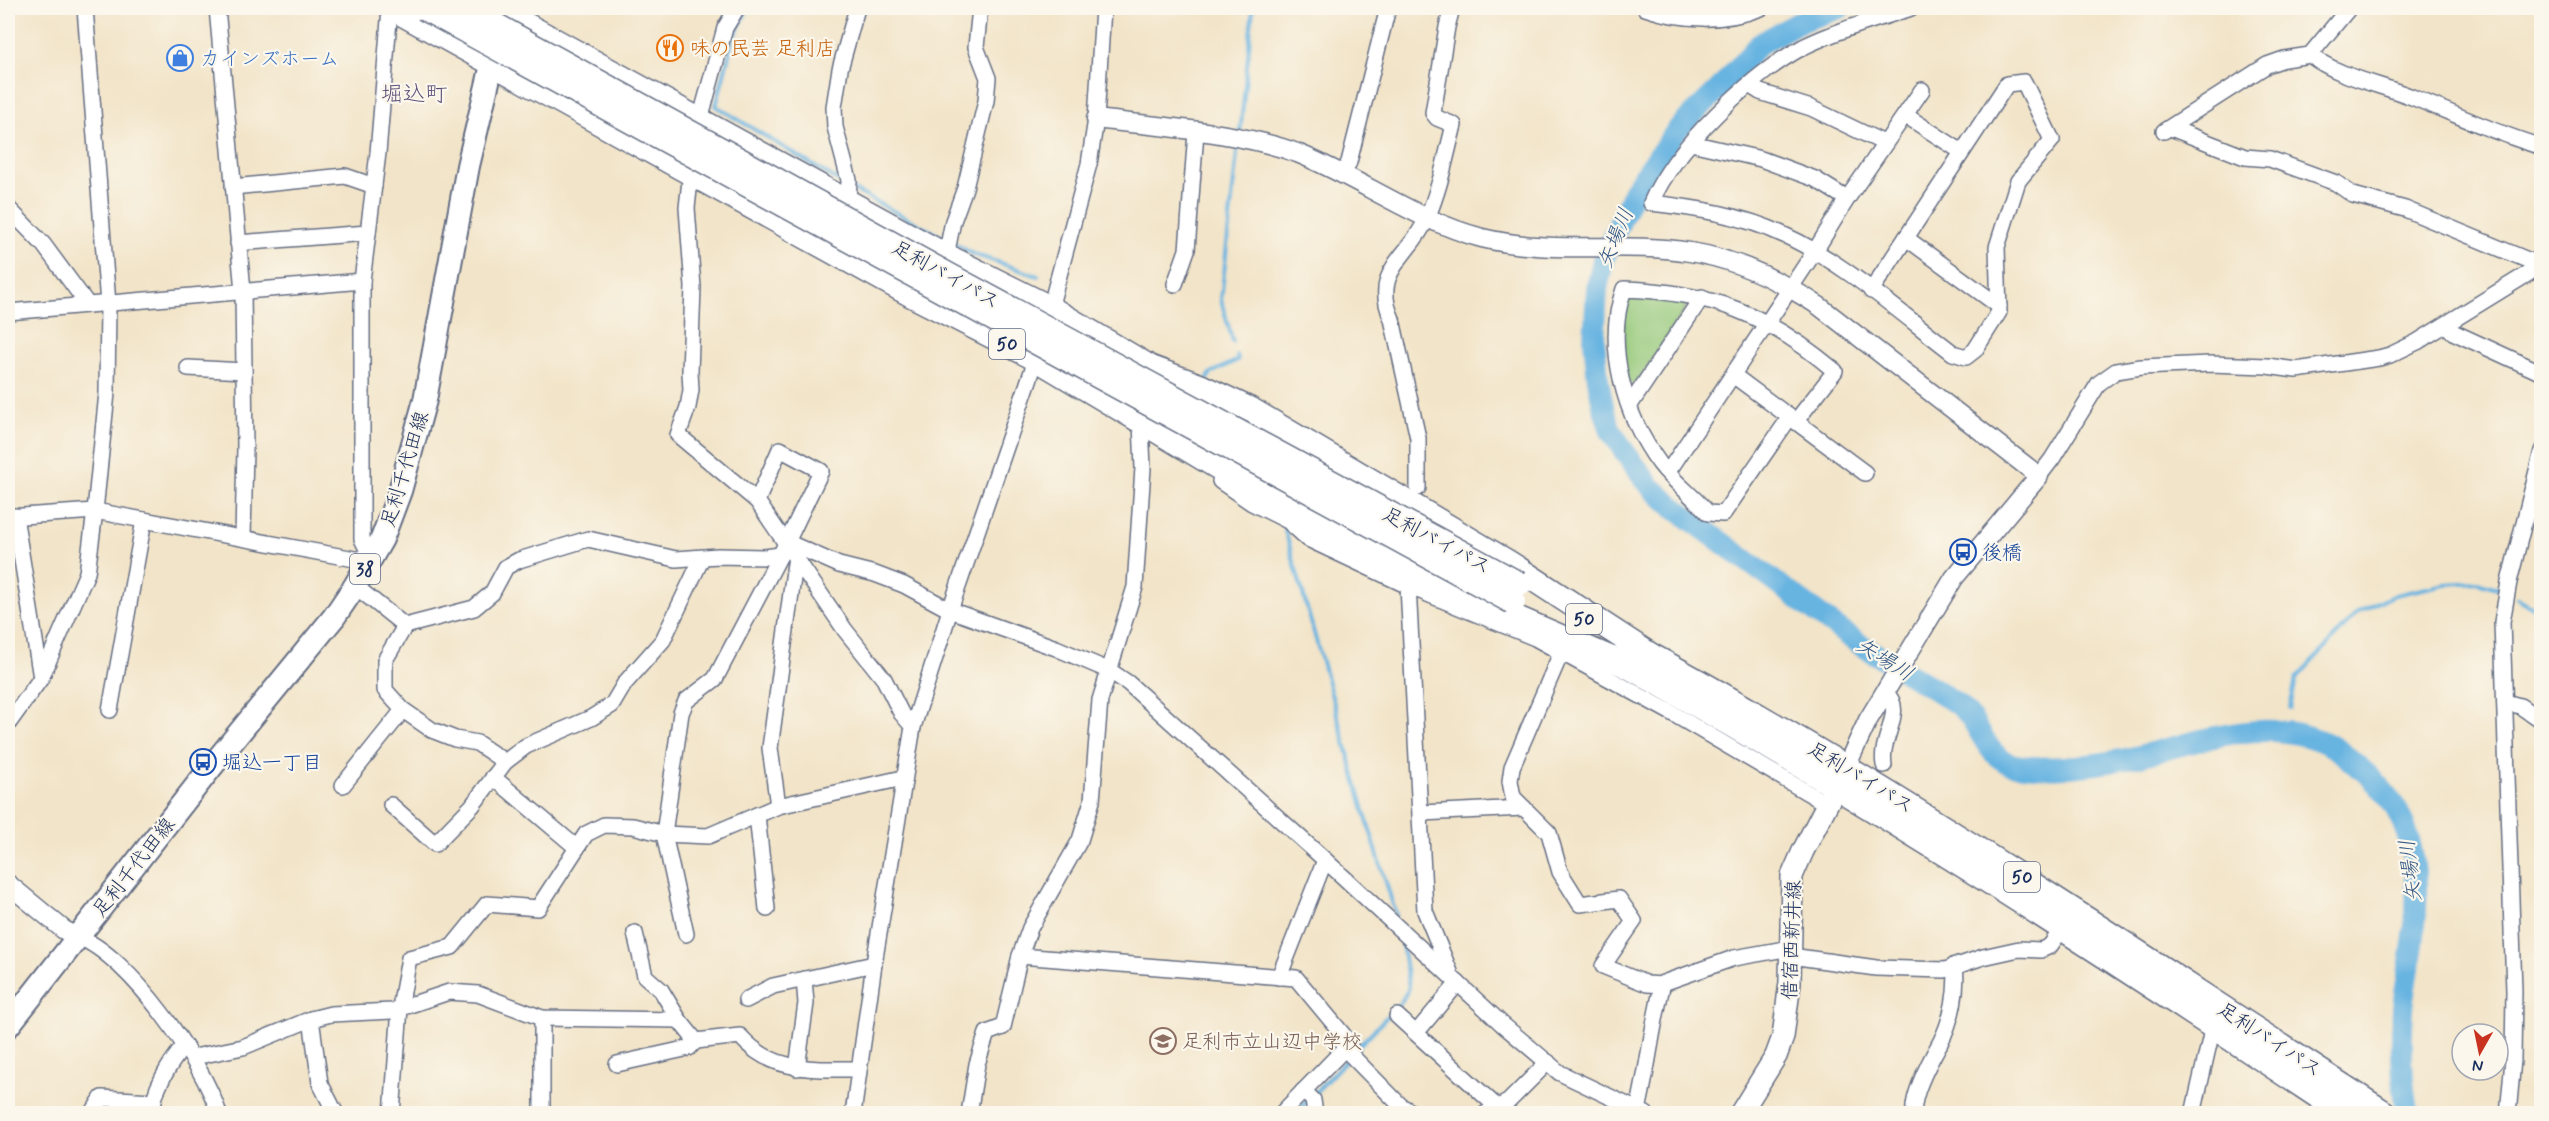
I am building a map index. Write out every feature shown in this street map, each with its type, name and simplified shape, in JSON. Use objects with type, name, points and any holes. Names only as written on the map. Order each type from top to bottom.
[{"type":"highway","name":"50","points":[[391,8],[493,62],[918,298],[1036,359],[1263,494],[1365,547],[1500,611],[1628,666]]},
{"type":"highway","name":"足利バイパス","points":[[424,8],[1516,593],[1650,655],[1837,786],[2345,1113]]},
{"type":"highway","name":"足利バイパス","points":[[464,8],[948,275],[1516,593],[1628,666],[1837,786],[1975,846],[2386,1113]]},
{"type":"highway","name":"50","points":[[502,9],[848,203],[946,256],[1050,308],[1151,368],[1202,387],[1298,436],[1509,563],[1650,655]]},
{"type":"main road","name":"足利千代田線","points":[[8,1026],[227,748],[334,617],[372,559],[382,539],[400,491],[425,400],[468,166],[493,62],[502,9]]},
{"type":"main road","name":"借宿西新井線","points":[[1740,1113],[1776,1056],[1783,1037],[1789,1002],[1792,876],[1798,859],[1837,786]]},
{"type":"street","points":[[8,724],[41,678],[87,573],[95,511],[107,393],[108,304],[85,8]]},
{"type":"street","points":[[217,8],[243,291],[245,448],[243,538]]},
{"type":"street","points":[[41,678],[11,517],[95,511],[356,559],[372,559],[362,539],[362,281],[374,186],[391,8]]},
{"type":"street","points":[[700,120],[725,28],[737,8]]},
{"type":"street","points":[[848,203],[849,180],[835,127],[834,107],[840,69],[857,8]]},
{"type":"street","points":[[946,256],[953,220],[965,188],[986,101],[988,78],[976,46],[980,8]]},
{"type":"street","points":[[853,1113],[874,964],[913,727],[950,610],[1036,359],[1089,164],[1096,119],[1103,8]]},
{"type":"street","points":[[1343,175],[1349,162],[1388,8]]},
{"type":"street","points":[[1418,488],[1418,438],[1392,319],[1385,301],[1393,265],[1420,234],[1427,219],[1454,125],[1437,118],[1433,113],[1452,8]]},
{"type":"street","points":[[1645,8],[1672,16],[1697,18],[1729,17],[1761,8]]},
{"type":"street","points":[[1871,291],[2007,84],[2025,82],[2052,140],[2018,181],[1997,247],[2000,312],[1975,350],[1966,357],[1953,353],[1815,251],[1782,234],[1728,215],[1651,203],[1657,188],[1691,143],[1749,85],[1774,65],[1812,43],[1911,8]]},
{"type":"street","points":[[2310,55],[2349,8]]},
{"type":"street","points":[[1192,453],[1199,467],[1252,503],[1288,521],[1308,539],[1408,586],[1535,638],[1670,712],[1837,786],[1868,720],[1954,578],[2052,459],[2099,383],[2116,371],[2141,367],[2210,364],[2266,366],[2296,370],[2390,355],[2447,325],[2523,277],[2540,262],[2405,209],[2353,195],[2336,183],[2270,159],[2245,157],[2168,130],[2267,65],[2284,58],[2310,55],[2326,66],[2367,84],[2410,96],[2508,138],[2541,147]]},
{"type":"street","points":[[1749,85],[1760,92],[1834,118],[1884,143]]},
{"type":"street","points":[[1665,470],[1672,466],[1815,251],[1846,199],[1922,90]]},
{"type":"street","points":[[1905,115],[1962,152]]},
{"type":"street","points":[[1096,119],[1196,132],[1275,146],[1343,175],[1427,219],[1464,233],[1505,243],[1667,249],[1713,256],[1754,270],[1791,287],[1859,335],[2039,476]]},
{"type":"street","points":[[1175,284],[1187,250],[1196,132]]},
{"type":"street","points":[[1691,143],[1761,159],[1815,179],[1846,199]]},
{"type":"street","points":[[691,171],[687,208],[693,287],[691,390],[688,407],[678,435],[757,501],[783,548],[796,556],[845,630],[884,679],[901,713],[913,727]]},
{"type":"street","points":[[233,187],[345,176],[374,186]]},
{"type":"street","points":[[8,208],[43,244],[88,305]]},
{"type":"street","points":[[238,243],[368,232]]},
{"type":"street","points":[[1906,238],[1999,306]]},
{"type":"street","points":[[8,312],[362,281]]},
{"type":"street","points":[[1624,289],[1702,297],[1728,305],[1767,323],[1818,356],[1835,370],[1793,419],[1723,514],[1708,513],[1665,470],[1641,435],[1630,405],[1617,348],[1620,301],[1624,289]]},
{"type":"street","points":[[1630,405],[1702,297]]},
{"type":"street","points":[[2447,325],[2453,332],[2541,373]]},
{"type":"street","points":[[188,368],[243,371]]},
{"type":"street","points":[[1733,375],[1865,473]]},
{"type":"street","points":[[969,1113],[977,1064],[987,1033],[1004,1027],[1020,956],[1030,928],[1080,840],[1092,801],[1100,700],[1135,587],[1143,468],[1141,423]]},
{"type":"street","points":[[686,934],[664,834],[681,713],[686,701],[715,679],[821,471],[780,449],[757,501]]},
{"type":"street","points":[[2508,1113],[2513,1060],[2514,991],[2502,634],[2505,602],[2541,451]]},
{"type":"street","points":[[110,710],[144,520]]},
{"type":"street","points":[[505,762],[477,743],[455,739],[432,730],[403,710],[385,690],[385,660],[405,626],[474,608],[492,593],[506,567],[519,560],[588,539],[676,559],[765,557],[783,548],[875,574],[904,585],[950,610],[1056,648],[1110,671],[1128,683],[1560,1073],[1642,1112],[1654,1017],[1663,983],[1734,957],[1791,952],[1876,968],[1945,970],[1955,964],[2019,949],[2041,950],[2050,946],[2062,929]]},
{"type":"street","points":[[778,806],[770,748],[796,556]]},
{"type":"street","points":[[391,805],[435,844],[472,806],[505,762],[526,746],[591,718],[612,705],[625,683],[663,640],[702,558]]},
{"type":"street","points":[[355,586],[405,626]]},
{"type":"street","points":[[1408,586],[1425,911],[1455,980]]},
{"type":"street","points":[[1561,653],[1512,767],[1510,781],[1513,797],[1549,833],[1560,872],[1580,904],[1619,899],[1634,921],[1603,966],[1647,984],[1662,986]]},
{"type":"street","points":[[1884,765],[1884,743],[1894,710],[1889,685]]},
{"type":"street","points":[[2505,702],[2520,706],[2541,721]]},
{"type":"street","points":[[344,785],[403,710]]},
{"type":"street","points":[[494,777],[577,848]]},
{"type":"street","points":[[392,1113],[400,1008],[409,958],[452,947],[487,904],[538,908],[586,834],[604,825],[633,826],[664,834],[708,836],[778,806],[903,778]]},
{"type":"street","points":[[1420,813],[1524,808]]},
{"type":"street","points":[[757,815],[767,909]]},
{"type":"street","points":[[1279,977],[1325,860]]},
{"type":"street","points":[[8,884],[64,930],[93,942],[141,988],[189,1052],[210,1088],[219,1113]]},
{"type":"street","points":[[635,933],[645,976],[661,990],[678,1020],[696,1041]]},
{"type":"street","points":[[1020,956],[1296,978],[1350,1043],[1281,1113]]},
{"type":"street","points":[[746,1000],[773,986],[874,964]]},
{"type":"street","points":[[1914,1113],[1914,1103],[1945,1030],[1951,1009],[1956,987],[1955,964]]},
{"type":"street","points":[[797,1068],[806,1003],[804,979]]},
{"type":"street","points":[[1416,1033],[1455,980]]},
{"type":"street","points":[[92,1113],[102,1098],[152,1107],[177,1054],[243,1047],[311,1019],[331,1014],[392,1011],[449,992],[478,994],[542,1018],[678,1020]]},
{"type":"street","points":[[1397,1016],[1416,1033],[1489,1112],[1508,1102],[1548,1062]]},
{"type":"street","points":[[542,1018],[542,1113]]},
{"type":"street","points":[[311,1019],[320,1083],[336,1113]]},
{"type":"street","points":[[2193,1113],[2213,1026]]},
{"type":"street","points":[[617,1064],[689,1048],[696,1041],[740,1036],[760,1056],[797,1068],[858,1069]]},
{"type":"street","points":[[1344,1048],[1401,1106],[1415,1113]]},
{"type":"street","points":[[1303,1090],[1313,1100],[1315,1113]]},
{"type":"green space","points":[[1632,294],[1683,298],[1686,308],[1636,384],[1626,382],[1621,346],[1625,301]]},
{"type":"waterway","points":[[748,8],[733,39],[716,106],[845,185]]},
{"type":"waterway","points":[[1240,134],[1253,8]]},
{"type":"waterway","name":"矢場川","points":[[1840,8],[1804,20],[1759,44],[1720,88],[1678,129],[1635,188],[1603,260],[1597,289],[1594,340],[1598,380],[1611,431],[1651,487],[1671,505],[1870,651],[1957,704],[1972,720],[1990,748],[2005,762],[2043,768],[2085,766],[2126,759],[2204,739],[2258,731],[2284,732],[2310,737],[2344,754],[2379,786],[2396,809],[2408,838],[2415,870],[2416,919],[2404,1000],[2402,1034],[2403,1076],[2408,1114]]},
{"type":"waterway","points":[[1233,342],[1221,300],[1238,144]]},
{"type":"waterway","points":[[852,189],[946,239]]},
{"type":"waterway","points":[[952,242],[973,254],[1038,276]]},
{"type":"waterway","points":[[1206,381],[1211,373],[1238,360],[1237,356]]},
{"type":"waterway","points":[[1283,523],[1365,814],[1396,915]]},
{"type":"waterway","points":[[2290,708],[2296,679],[2358,612],[2395,595],[2445,584],[2477,582],[2501,589]]},
{"type":"waterway","points":[[2517,598],[2542,612]]},
{"type":"waterway","points":[[2287,733],[2289,722]]},
{"type":"waterway","points":[[1353,1052],[1401,1002],[1409,988],[1402,945]]},
{"type":"waterway","points":[[1312,1096],[1348,1058]]},
{"type":"waterway","points":[[1295,1114],[1307,1101]]},
{"type":"place","name":"味の民芸 足利店","points":[[670,48]]},
{"type":"place","name":"カインズホーム","points":[[180,58]]},
{"type":"place","name":"後橋","points":[[1963,552]]},
{"type":"place","name":"堀込一丁目","points":[[203,762]]},
{"type":"place","name":"足利市立山辺中学校","points":[[1163,1041]]},
{"type":"district","name":"堀込町","points":[[414,93]]}]
